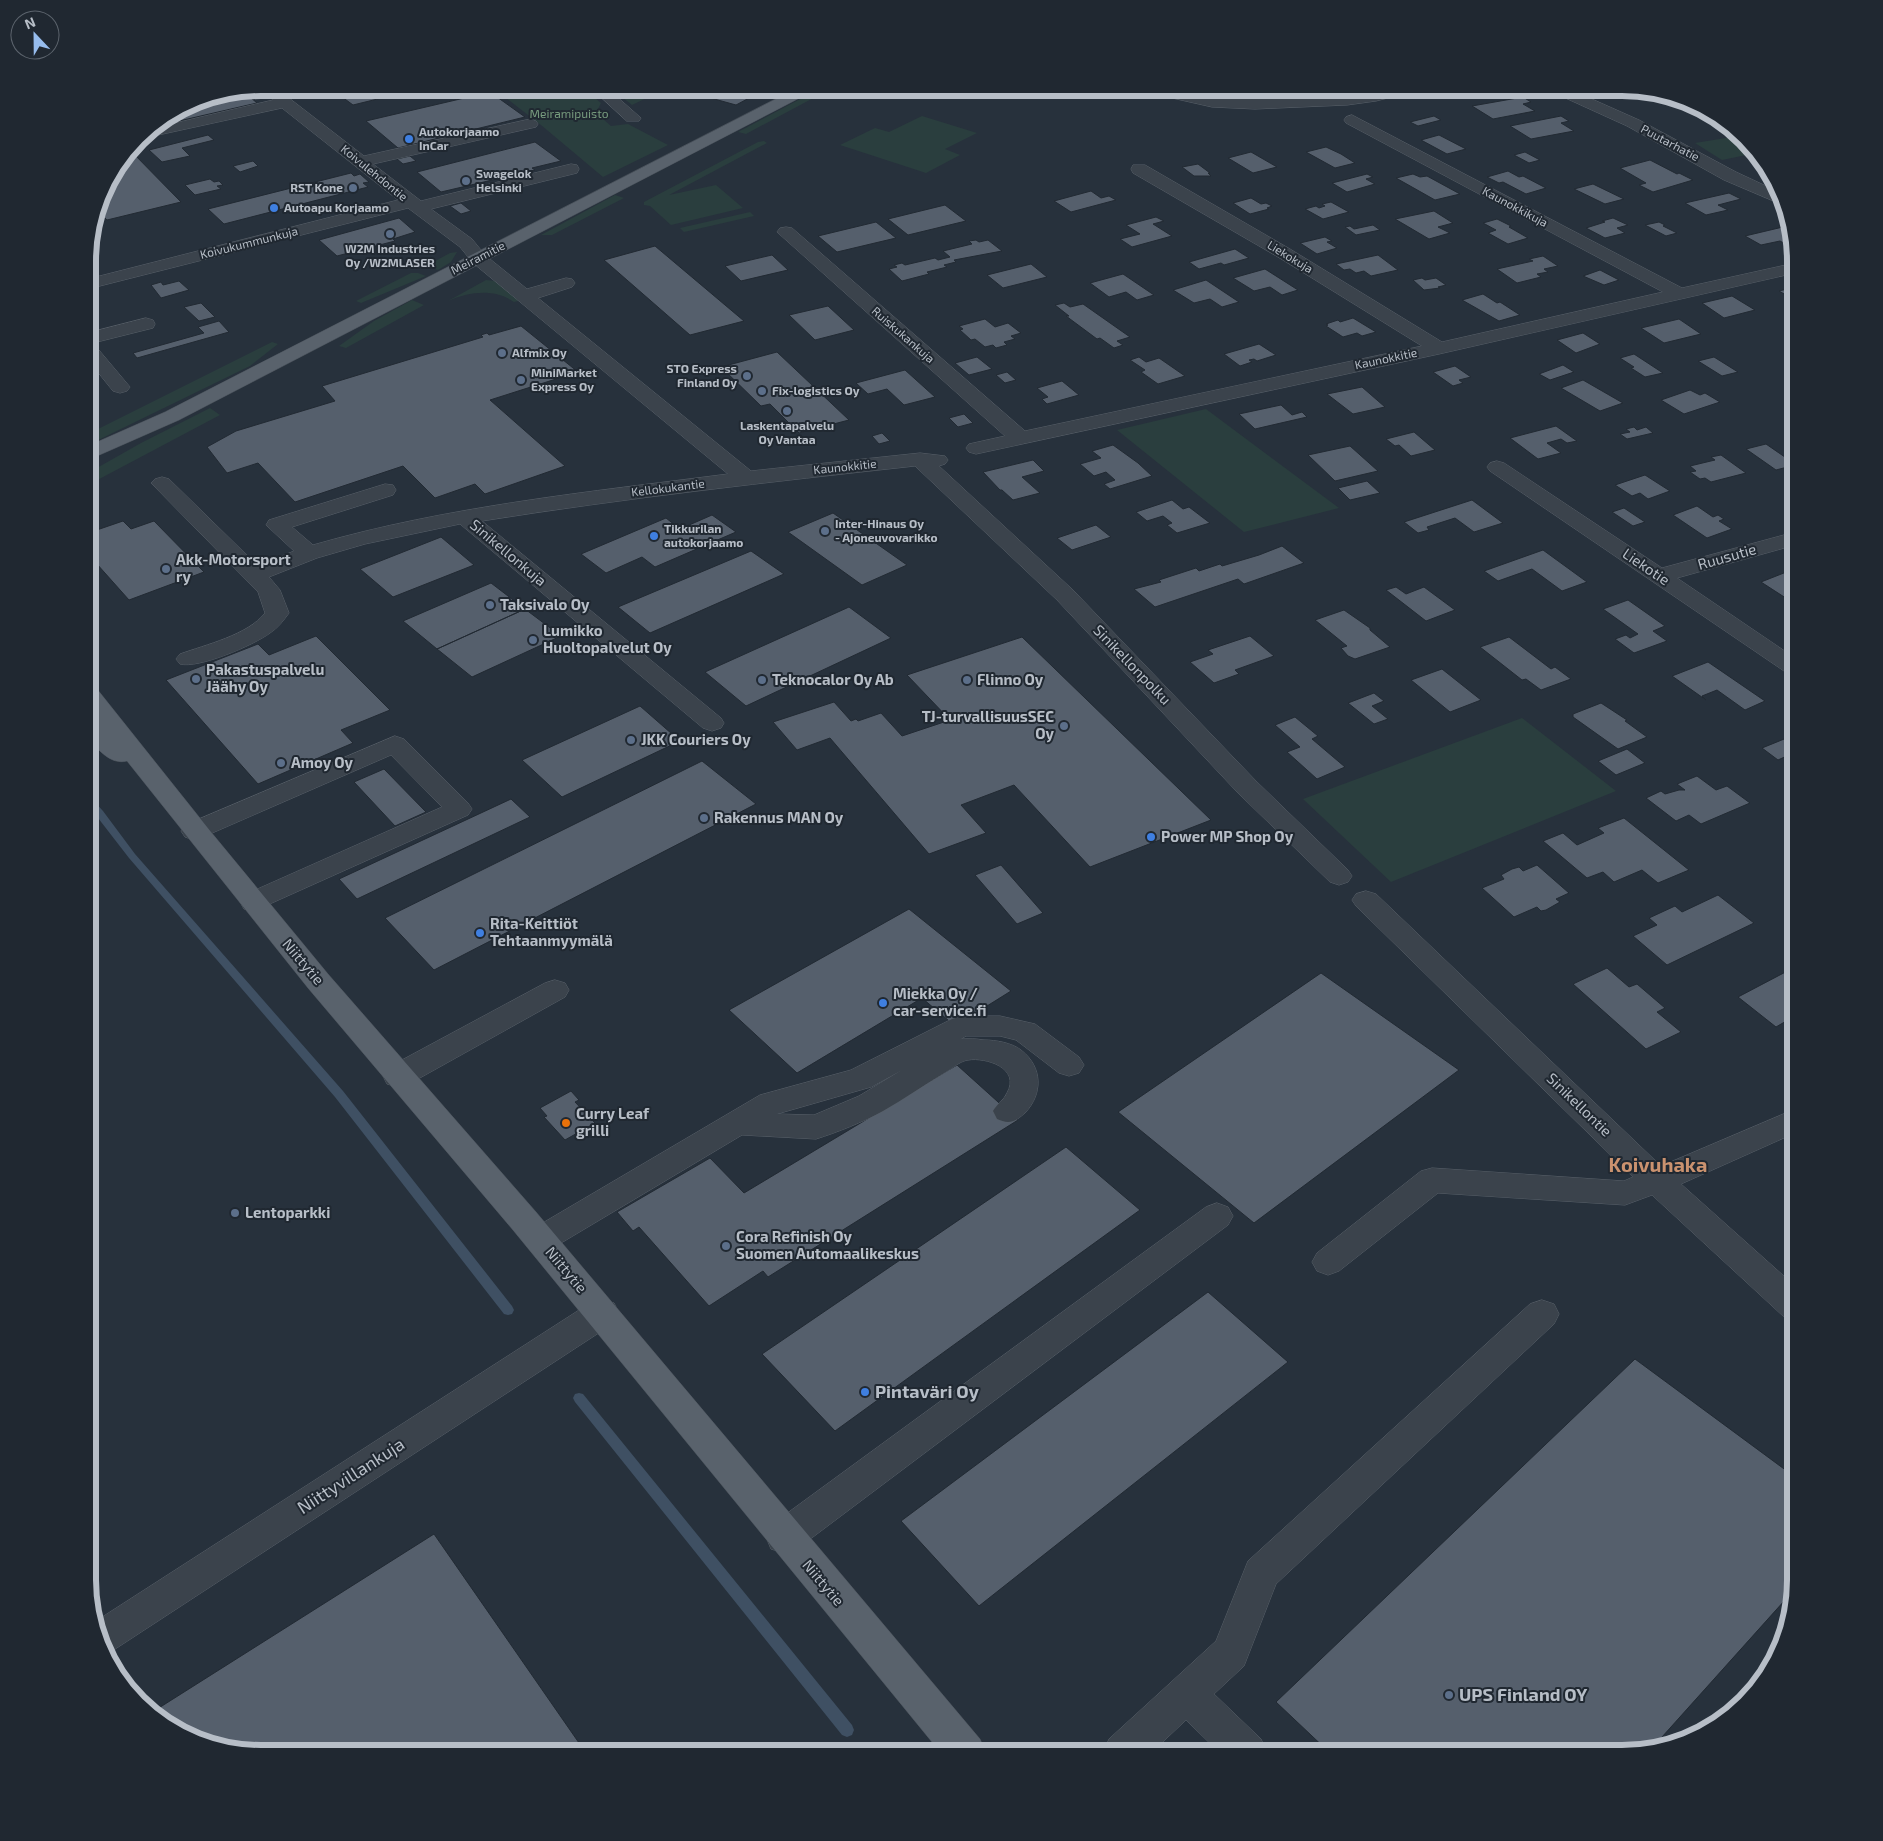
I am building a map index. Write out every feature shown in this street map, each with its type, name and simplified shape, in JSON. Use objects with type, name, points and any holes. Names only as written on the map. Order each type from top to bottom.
[{"type":"main road","name":"Meiramitie","points":[[97,459],[149,428],[791,97]]},
{"type":"main road","name":"Meiramitie","points":[[97,450],[149,428]]},
{"type":"main road","name":"Niittytie","points":[[97,705],[194,831],[398,1076],[602,1313],[784,1537],[958,1745]]},
{"type":"main road","name":"Niittytie","points":[[97,734],[162,790]]},
{"type":"street","name":"Koivulehdontie","points":[[279,97],[466,243],[479,259]]},
{"type":"street","points":[[608,97],[633,118]]},
{"type":"street","points":[[1188,97],[1212,102],[1255,104],[1347,100],[1369,97]]},
{"type":"street","name":"Puutarhatie","points":[[1575,97],[1633,123],[1730,176],[1773,196]]},
{"type":"street","points":[[160,131],[286,102]]},
{"type":"street","name":"Kaunokkikuja","points":[[1352,120],[1678,293]]},
{"type":"street","points":[[361,162],[530,124]]},
{"type":"street","name":"Koivukummunkuja","points":[[97,282],[414,204],[571,168]]},
{"type":"street","name":"Liekokuja","points":[[1139,169],[1284,253],[1439,348]]},
{"type":"street","name":"Ruiskukankuja","points":[[786,232],[1020,438]]},
{"type":"street","points":[[479,259],[746,478]]},
{"type":"street","name":"Kaunokkitie","points":[[976,448],[1439,348],[1787,270]]},
{"type":"street","points":[[525,296],[566,283]]},
{"type":"street","points":[[97,337],[146,324]]},
{"type":"street","points":[[97,359],[120,387]]},
{"type":"street","name":"Kaunokkitie","points":[[746,478],[920,459],[945,460]]},
{"type":"street","name":"Sinikellonpolku","points":[[920,459],[1065,595],[1248,787],[1339,876]]},
{"type":"street","name":"Liekotie","points":[[1497,467],[1787,662]]},
{"type":"street","name":"Kellokukantie","points":[[255,574],[309,553],[361,538],[464,517],[552,503],[746,478]]},
{"type":"street","points":[[162,483],[255,574],[269,590],[277,613],[272,622],[257,632],[188,659]]},
{"type":"street","points":[[309,553],[277,525],[385,490]]},
{"type":"street","name":"Sinikellonkuja","points":[[464,517],[712,724]]},
{"type":"street","name":"Ruusutie","points":[[1659,576],[1787,540]]},
{"type":"street","points":[[194,831],[395,744],[459,809],[254,902]]},
{"type":"street","name":"Sinikellontie","points":[[1366,900],[1656,1180],[1787,1298]]},
{"type":"street","points":[[398,1076],[555,990]]},
{"type":"street","points":[[540,1240],[771,1103],[860,1079],[962,1026],[1000,1026],[1025,1031],[1069,1065]]},
{"type":"street","points":[[737,1123],[816,1127],[840,1119],[870,1104],[947,1057],[964,1049],[995,1050],[1010,1056],[1022,1070],[1024,1084],[1021,1098],[1008,1111]]},
{"type":"street","points":[[1328,1262],[1432,1180],[1624,1193],[1682,1171],[1787,1124]]},
{"type":"street","points":[[784,1537],[1217,1216]]},
{"type":"street","name":"Niittyvillankuja","points":[[106,1635],[602,1313]]},
{"type":"street","points":[[1133,1745],[1231,1653],[1261,1573],[1542,1314]]},
{"type":"street","points":[[1187,1694],[1238,1745]]},
{"type":"green space","name":"Meiramipuisto","points":[[505,97],[594,97],[601,103],[596,113],[611,126],[628,124],[668,145],[603,177]]},
{"type":"green space","points":[[622,97],[648,97],[632,105]]},
{"type":"green space","points":[[804,97],[815,97],[746,134],[738,132]]},
{"type":"green space","points":[[922,116],[977,133],[945,149],[960,155],[926,173],[840,145],[875,128],[889,132]]},
{"type":"green space","points":[[1730,137],[1748,155],[1722,160],[1695,143]]},
{"type":"green space","points":[[764,141],[767,143],[669,195],[716,185],[743,208],[671,225],[650,206],[644,205],[644,202],[758,142]]},
{"type":"green space","points":[[615,195],[624,198],[552,235],[541,235]]},
{"type":"green space","points":[[750,212],[754,216],[684,232],[680,228]]},
{"type":"green space","points":[[457,252],[451,262],[438,270],[426,266],[450,253]]},
{"type":"green space","points":[[411,273],[426,276],[361,303],[356,301]]},
{"type":"green space","points":[[486,280],[496,281],[522,300],[514,302],[498,295],[481,293],[464,295],[448,301]]},
{"type":"green space","points":[[412,300],[424,305],[346,348],[339,346],[374,321]]},
{"type":"green space","points":[[272,342],[278,344],[250,366],[97,441],[97,430]]},
{"type":"green space","points":[[210,408],[220,415],[97,480],[97,468]]},
{"type":"green space","points":[[1206,409],[1339,508],[1244,532],[1117,430]]},
{"type":"green space","points":[[1522,718],[1616,791],[1391,882],[1303,799]]},
{"type":"building","points":[[250,97],[257,103],[172,123],[188,113],[229,99]]},
{"type":"building","points":[[342,97],[386,97],[353,105]]},
{"type":"building","points":[[469,97],[497,97],[525,117],[398,148],[366,121]]},
{"type":"building","points":[[707,97],[751,97],[736,105]]},
{"type":"building","points":[[1523,97],[1531,102],[1523,104],[1535,111],[1493,119],[1472,106]]},
{"type":"building","points":[[1434,116],[1441,120],[1418,126],[1410,122]]},
{"type":"building","points":[[1561,116],[1569,121],[1561,123],[1574,131],[1531,139],[1510,126]]},
{"type":"building","points":[[208,135],[214,140],[182,148],[190,156],[162,162],[149,150]]},
{"type":"building","points":[[1439,135],[1466,149],[1447,154],[1421,140]]},
{"type":"building","points":[[535,142],[561,161],[532,168],[535,170],[441,192],[417,172]]},
{"type":"building","points":[[1326,147],[1355,163],[1335,168],[1306,152]]},
{"type":"building","points":[[1251,152],[1277,167],[1253,173],[1228,158]]},
{"type":"building","points":[[1525,152],[1540,160],[1529,163],[1514,155]]},
{"type":"building","points":[[135,155],[181,202],[107,220],[103,216],[109,198],[118,179]]},
{"type":"building","points":[[410,156],[416,161],[403,164],[397,159]]},
{"type":"building","points":[[1650,160],[1693,180],[1653,192],[1639,185],[1646,183],[1620,168]]},
{"type":"building","points":[[253,161],[258,166],[240,172],[233,166]]},
{"type":"building","points":[[1198,164],[1210,173],[1208,173],[1211,176],[1194,176],[1182,167]]},
{"type":"building","points":[[1508,171],[1519,177],[1523,176],[1546,188],[1526,194],[1503,182],[1499,183],[1487,177]]},
{"type":"building","points":[[351,173],[354,176],[360,174],[369,182],[363,183],[368,187],[224,224],[208,209]]},
{"type":"building","points":[[1367,174],[1373,177],[1366,179],[1375,184],[1347,192],[1332,183]]},
{"type":"building","points":[[1413,174],[1420,177],[1427,176],[1460,194],[1435,200],[1396,178]]},
{"type":"building","points":[[210,179],[214,182],[219,181],[223,185],[217,186],[221,189],[195,195],[185,185]]},
{"type":"building","points":[[1593,184],[1624,199],[1605,204],[1574,189]]},
{"type":"building","points":[[1091,191],[1101,198],[1109,196],[1116,200],[1071,212],[1054,201]]},
{"type":"building","points":[[1729,193],[1741,199],[1718,205],[1728,210],[1706,215],[1685,203]]},
{"type":"building","points":[[1251,198],[1261,204],[1266,203],[1272,206],[1267,208],[1269,209],[1250,214],[1233,203]]},
{"type":"building","points":[[1331,202],[1349,212],[1323,219],[1305,209],[1316,206],[1319,208],[1325,206],[1322,204]]},
{"type":"building","points":[[461,203],[471,211],[461,214],[450,206]]},
{"type":"building","points":[[945,205],[966,221],[908,235],[888,219]]},
{"type":"building","points":[[1434,211],[1453,223],[1438,227],[1450,233],[1429,239],[1395,219]]},
{"type":"building","points":[[1156,217],[1164,221],[1153,224],[1172,236],[1132,247],[1120,239],[1140,234],[1126,225]]},
{"type":"building","points":[[399,218],[415,232],[393,239],[395,241],[337,256],[319,240]]},
{"type":"building","points":[[1613,218],[1628,225],[1617,228],[1625,233],[1605,238],[1586,228],[1605,222],[1602,221]]},
{"type":"building","points":[[1497,219],[1528,238],[1508,244],[1488,233],[1496,230],[1483,223]]},
{"type":"building","points":[[876,222],[896,238],[837,252],[818,236]]},
{"type":"building","points":[[1659,222],[1677,233],[1666,236],[1645,225]]},
{"type":"building","points":[[1373,225],[1380,230],[1356,235],[1345,227],[1350,226],[1354,229]]},
{"type":"building","points":[[1783,227],[1785,244],[1780,241],[1761,245],[1745,236]]},
{"type":"building","points":[[1325,237],[1332,241],[1327,242],[1337,248],[1317,254],[1300,243]]},
{"type":"building","points":[[976,240],[979,242],[988,240],[1002,251],[954,260],[956,262],[944,265],[947,267],[902,281],[889,269],[897,267],[894,265],[902,263],[905,265],[935,258],[938,260],[950,257],[943,251],[972,244],[969,241]]},
{"type":"building","points":[[655,246],[744,321],[690,335],[604,260]]},
{"type":"building","points":[[1235,249],[1249,258],[1199,269],[1189,262]]},
{"type":"building","points":[[772,255],[788,270],[741,281],[725,266]]},
{"type":"building","points":[[1378,255],[1398,270],[1371,276],[1364,271],[1356,273],[1350,269],[1344,270],[1336,264]]},
{"type":"building","points":[[1543,256],[1558,266],[1544,269],[1548,272],[1537,274],[1541,277],[1517,283],[1497,269],[1533,261],[1529,259]]},
{"type":"building","points":[[1031,264],[1047,277],[1003,288],[987,275]]},
{"type":"building","points":[[1265,269],[1298,290],[1282,295],[1270,287],[1254,291],[1233,278]]},
{"type":"building","points":[[1600,270],[1619,280],[1604,285],[1583,276]]},
{"type":"building","points":[[1123,274],[1154,295],[1137,300],[1126,292],[1109,297],[1090,283]]},
{"type":"building","points":[[1422,278],[1425,280],[1436,278],[1446,285],[1438,287],[1440,288],[1424,290],[1413,280]]},
{"type":"building","points":[[1206,280],[1239,302],[1222,307],[1210,299],[1194,303],[1173,290]]},
{"type":"building","points":[[179,281],[189,290],[161,298],[151,285],[161,282],[163,285]]},
{"type":"building","points":[[1787,289],[1787,296],[1779,291]]},
{"type":"building","points":[[1483,294],[1520,315],[1499,321],[1462,300]]},
{"type":"building","points":[[1732,296],[1755,310],[1724,318],[1702,303]]},
{"type":"building","points":[[201,303],[215,317],[199,321],[184,307]]},
{"type":"building","points":[[1064,303],[1070,307],[1083,304],[1130,337],[1117,341],[1123,345],[1114,348],[1100,338],[1097,339],[1066,316],[1069,316],[1055,305]]},
{"type":"building","points":[[828,306],[854,330],[815,340],[789,315]]},
{"type":"building","points":[[1353,318],[1376,332],[1362,336],[1357,333],[1343,337],[1326,326],[1328,325],[1326,324],[1338,320],[1340,322]]},
{"type":"building","points":[[985,319],[995,327],[1008,323],[1021,333],[1011,336],[1015,339],[1004,342],[1007,345],[996,348],[993,345],[985,347],[975,339],[971,340],[960,330],[963,329],[959,326]]},
{"type":"building","points":[[1679,319],[1701,334],[1664,343],[1641,328]]},
{"type":"building","points":[[219,321],[229,332],[137,358],[133,353],[204,333],[198,327]]},
{"type":"building","points":[[521,326],[578,372],[490,400],[565,466],[485,494],[475,484],[435,498],[403,466],[295,502],[258,463],[227,473],[207,447],[236,431],[335,401],[322,386],[483,337],[481,335],[487,333],[489,335]]},
{"type":"building","points":[[1583,333],[1600,344],[1576,353],[1557,340]]},
{"type":"building","points":[[1259,344],[1276,355],[1257,361],[1254,359],[1249,360],[1252,362],[1240,366],[1224,354]]},
{"type":"building","points":[[777,352],[849,420],[799,433],[770,404],[761,406],[721,367]]},
{"type":"building","points":[[1634,354],[1663,373],[1645,377],[1620,358]]},
{"type":"building","points":[[977,357],[992,369],[969,375],[955,363]]},
{"type":"building","points":[[1139,357],[1146,362],[1159,358],[1185,376],[1158,384],[1141,372],[1145,370],[1130,360]]},
{"type":"building","points":[[1714,357],[1738,372],[1722,376],[1698,361]]},
{"type":"building","points":[[1563,365],[1574,372],[1550,380],[1539,374]]},
{"type":"building","points":[[1455,366],[1471,377],[1459,380],[1463,383],[1453,386],[1433,372]]},
{"type":"building","points":[[905,370],[935,397],[904,405],[887,389],[868,394],[856,383]]},
{"type":"building","points":[[1007,372],[1016,380],[1005,383],[996,375]]},
{"type":"building","points":[[1583,380],[1623,403],[1600,411],[1561,388]]},
{"type":"building","points":[[1062,381],[1079,395],[1047,404],[1042,399],[1048,397],[1037,388]]},
{"type":"building","points":[[1362,387],[1385,407],[1353,414],[1327,394]]},
{"type":"building","points":[[1690,390],[1700,395],[1705,393],[1720,402],[1684,414],[1661,400]]},
{"type":"building","points":[[1281,405],[1292,415],[1302,412],[1307,417],[1255,429],[1239,414]]},
{"type":"building","points":[[964,414],[973,423],[958,427],[949,418]]},
{"type":"building","points":[[1556,426],[1577,441],[1567,443],[1561,439],[1547,443],[1561,453],[1538,459],[1510,438]]},
{"type":"building","points":[[1634,427],[1637,430],[1646,427],[1653,433],[1627,439],[1620,434],[1630,432],[1626,429]]},
{"type":"building","points":[[1414,432],[1435,450],[1411,456],[1399,445],[1395,446],[1386,439]]},
{"type":"building","points":[[882,433],[890,441],[879,444],[872,436]]},
{"type":"building","points":[[1766,444],[1787,458],[1787,467],[1776,470],[1746,449]]},
{"type":"building","points":[[1113,445],[1152,476],[1110,489],[1104,484],[1115,480],[1106,472],[1094,476],[1080,464],[1101,458],[1092,451]]},
{"type":"building","points":[[1350,446],[1378,471],[1335,481],[1308,455]]},
{"type":"building","points":[[1721,455],[1746,473],[1711,482],[1705,478],[1700,479],[1690,472],[1696,471],[1690,466],[1715,460],[1711,457]]},
{"type":"building","points":[[1033,460],[1044,471],[1022,477],[1040,493],[1013,500],[1000,490],[983,472]]},
{"type":"building","points":[[1645,475],[1670,491],[1648,499],[1640,493],[1632,496],[1615,485]]},
{"type":"building","points":[[1367,481],[1380,493],[1350,500],[1338,488]]},
{"type":"building","points":[[1172,500],[1183,509],[1189,507],[1210,523],[1177,533],[1167,525],[1172,523],[1163,516],[1147,521],[1136,512]]},
{"type":"building","points":[[1472,500],[1503,523],[1474,532],[1455,518],[1427,527],[1429,530],[1418,533],[1404,522]]},
{"type":"building","points":[[1697,506],[1713,517],[1718,515],[1724,519],[1719,521],[1732,529],[1707,538],[1673,515]]},
{"type":"building","points":[[1624,508],[1645,522],[1633,526],[1612,512]]},
{"type":"building","points":[[833,513],[907,565],[862,585],[788,532]]},
{"type":"building","points":[[712,515],[736,532],[655,567],[642,557],[606,573],[581,554],[666,518],[680,529]]},
{"type":"building","points":[[123,521],[131,529],[154,521],[204,572],[129,600],[97,564],[97,530]]},
{"type":"building","points":[[1096,525],[1111,537],[1072,550],[1057,538]]},
{"type":"building","points":[[441,537],[474,565],[393,597],[360,569]]},
{"type":"building","points":[[1282,546],[1304,563],[1244,584],[1238,579],[1155,607],[1134,589],[1161,582],[1159,580],[1196,568],[1199,571],[1220,564],[1222,566]]},
{"type":"building","points":[[1543,550],[1587,582],[1562,591],[1532,569],[1498,581],[1484,571]]},
{"type":"building","points":[[751,551],[784,574],[650,633],[618,607]]},
{"type":"building","points":[[1787,572],[1787,599],[1761,582]]},
{"type":"building","points":[[491,583],[525,609],[437,649],[403,621]]},
{"type":"building","points":[[1396,587],[1406,594],[1424,587],[1455,610],[1426,621],[1386,590]]},
{"type":"building","points":[[1628,600],[1665,626],[1653,631],[1667,641],[1634,653],[1615,639],[1626,635],[1630,638],[1638,634],[1603,609]]},
{"type":"building","points":[[849,607],[891,638],[746,706],[705,672]]},
{"type":"building","points":[[525,609],[561,636],[472,677],[437,649]]},
{"type":"building","points":[[1344,610],[1370,628],[1390,647],[1355,659],[1348,656],[1341,648],[1347,646],[1315,620]]},
{"type":"building","points":[[316,636],[390,710],[341,730],[353,743],[258,784],[166,680],[258,644],[269,655]]},
{"type":"building","points":[[1250,636],[1274,656],[1235,670],[1239,674],[1214,683],[1190,662],[1213,654],[1208,650]]},
{"type":"building","points":[[1022,637],[1211,820],[1090,867],[1014,785],[961,805],[986,833],[929,854],[830,738],[797,750],[773,722],[834,702],[851,721],[856,719],[858,721],[881,713],[902,736],[950,720],[907,675]]},
{"type":"building","points":[[1509,637],[1551,669],[1555,667],[1571,679],[1541,690],[1526,679],[1522,680],[1480,647]]},
{"type":"building","points":[[1708,662],[1765,701],[1745,710],[1717,690],[1702,696],[1706,700],[1672,676]]},
{"type":"building","points":[[1442,669],[1481,700],[1450,712],[1411,680]]},
{"type":"building","points":[[1374,693],[1384,701],[1372,706],[1388,719],[1374,724],[1348,703]]},
{"type":"building","points":[[1601,703],[1627,720],[1625,721],[1647,737],[1618,749],[1573,717],[1573,714]]},
{"type":"building","points":[[640,706],[680,741],[562,797],[522,760]]},
{"type":"building","points":[[1295,717],[1318,736],[1312,739],[1345,767],[1317,779],[1287,752],[1300,747],[1275,725]]},
{"type":"building","points":[[1787,738],[1787,756],[1778,760],[1762,748]]},
{"type":"building","points":[[1627,749],[1645,763],[1616,775],[1598,761]]},
{"type":"building","points":[[702,761],[756,804],[434,970],[385,918]]},
{"type":"building","points":[[384,769],[426,812],[395,826],[354,782]]},
{"type":"building","points":[[1697,776],[1716,790],[1727,786],[1750,803],[1701,824],[1689,815],[1676,821],[1646,798],[1661,791],[1665,794],[1685,790],[1677,784]]},
{"type":"building","points":[[511,799],[530,817],[357,899],[339,879]]},
{"type":"building","points":[[1624,818],[1689,870],[1658,883],[1642,870],[1614,882],[1603,872],[1587,878],[1543,841],[1563,833],[1577,845],[1604,833],[1598,828]]},
{"type":"building","points":[[1001,865],[1043,913],[1017,924],[975,875]]},
{"type":"building","points":[[1537,865],[1569,893],[1556,899],[1560,902],[1546,910],[1541,911],[1537,907],[1514,917],[1482,888],[1504,879],[1501,875],[1512,869],[1519,867],[1523,871]]},
{"type":"building","points":[[1718,895],[1754,923],[1667,965],[1633,936],[1657,925],[1649,918],[1675,906],[1682,912]]},
{"type":"building","points":[[909,909],[1011,991],[955,1026],[922,998],[797,1073],[729,1010]]},
{"type":"building","points":[[1607,968],[1629,987],[1637,984],[1665,1008],[1657,1012],[1681,1032],[1646,1049],[1573,984]]},
{"type":"building","points":[[1787,971],[1787,1021],[1776,1027],[1738,997]]},
{"type":"building","points":[[1321,973],[1459,1070],[1254,1223],[1118,1112]]},
{"type":"building","points":[[957,1065],[1018,1120],[768,1277],[763,1271],[709,1306],[639,1227],[633,1231],[617,1212],[710,1158],[744,1193]]},
{"type":"building","points":[[571,1091],[579,1100],[575,1102],[595,1123],[565,1140],[544,1117],[547,1116],[540,1108]]},
{"type":"building","points":[[1066,1147],[1140,1210],[835,1431],[762,1354]]},
{"type":"building","points":[[1208,1292],[1288,1362],[979,1606],[901,1521]]},
{"type":"building","points":[[1635,1359],[1787,1471],[1787,1580],[1785,1600],[1659,1741],[1622,1745],[1322,1745],[1276,1702]]},
{"type":"building","points":[[434,1534],[580,1745],[261,1745],[229,1742],[208,1736],[188,1728],[158,1709]]},
{"type":"waterway","points":[[97,809],[132,856],[339,1094],[508,1310]]},
{"type":"waterway","points":[[579,1398],[847,1730]]},
{"type":"place","name":"Autokorjaamo InCar","points":[[409,139]]},
{"type":"place","name":"Swagelok Helsinki","points":[[466,181]]},
{"type":"place","name":"RST Kone","points":[[353,188]]},
{"type":"place","name":"Autoapu Korjaamo","points":[[274,208]]},
{"type":"place","name":"W2M Industries Oy /W2MLASER","points":[[390,234]]},
{"type":"place","name":"Alfmix Oy","points":[[502,353]]},
{"type":"place","name":"STO Express Finland Oy","points":[[747,376]]},
{"type":"place","name":"MiniMarket Express Oy","points":[[521,380]]},
{"type":"place","name":"Fix-logistics Oy","points":[[762,391]]},
{"type":"place","name":"Laskentapalvelu Oy Vantaa","points":[[787,411]]},
{"type":"place","name":"Inter-Hinaus Oy - Ajoneuvovarikko","points":[[825,531]]},
{"type":"place","name":"Tikkurilan autokorjaamo","points":[[654,536]]},
{"type":"place","name":"Akk-Motorsport ry","points":[[166,569]]},
{"type":"place","name":"Taksivalo Oy","points":[[490,605]]},
{"type":"place","name":"Lumikko Huoltopalvelut Oy","points":[[533,640]]},
{"type":"place","name":"Pakastuspalvelu Jäähy Oy","points":[[196,679]]},
{"type":"place","name":"Teknocalor Oy Ab","points":[[762,680]]},
{"type":"place","name":"Flinno Oy","points":[[967,680]]},
{"type":"place","name":"TJ-turvallisuusSEC Oy","points":[[1064,726]]},
{"type":"place","name":"JKK Couriers Oy","points":[[631,740]]},
{"type":"place","name":"Amoy Oy","points":[[281,763]]},
{"type":"place","name":"Rakennus MAN Oy","points":[[704,818]]},
{"type":"place","name":"Power MP Shop Oy","points":[[1151,837]]},
{"type":"place","name":"Rita-Keittiöt Tehtaanmyymälä","points":[[480,933]]},
{"type":"place","name":"Miekka Oy / car-service.fi","points":[[883,1003]]},
{"type":"place","name":"Curry Leaf grilli","points":[[566,1123]]},
{"type":"place","name":"Lentoparkki","points":[[235,1213]]},
{"type":"place","name":"Cora Refinish Oy Suomen Automaalikeskus","points":[[726,1246]]},
{"type":"place","name":"Pintaväri Oy","points":[[865,1392]]},
{"type":"place","name":"UPS Finland OY","points":[[1449,1695]]},
{"type":"district","name":"Koivuhaka","points":[[1658,1165]]}]
